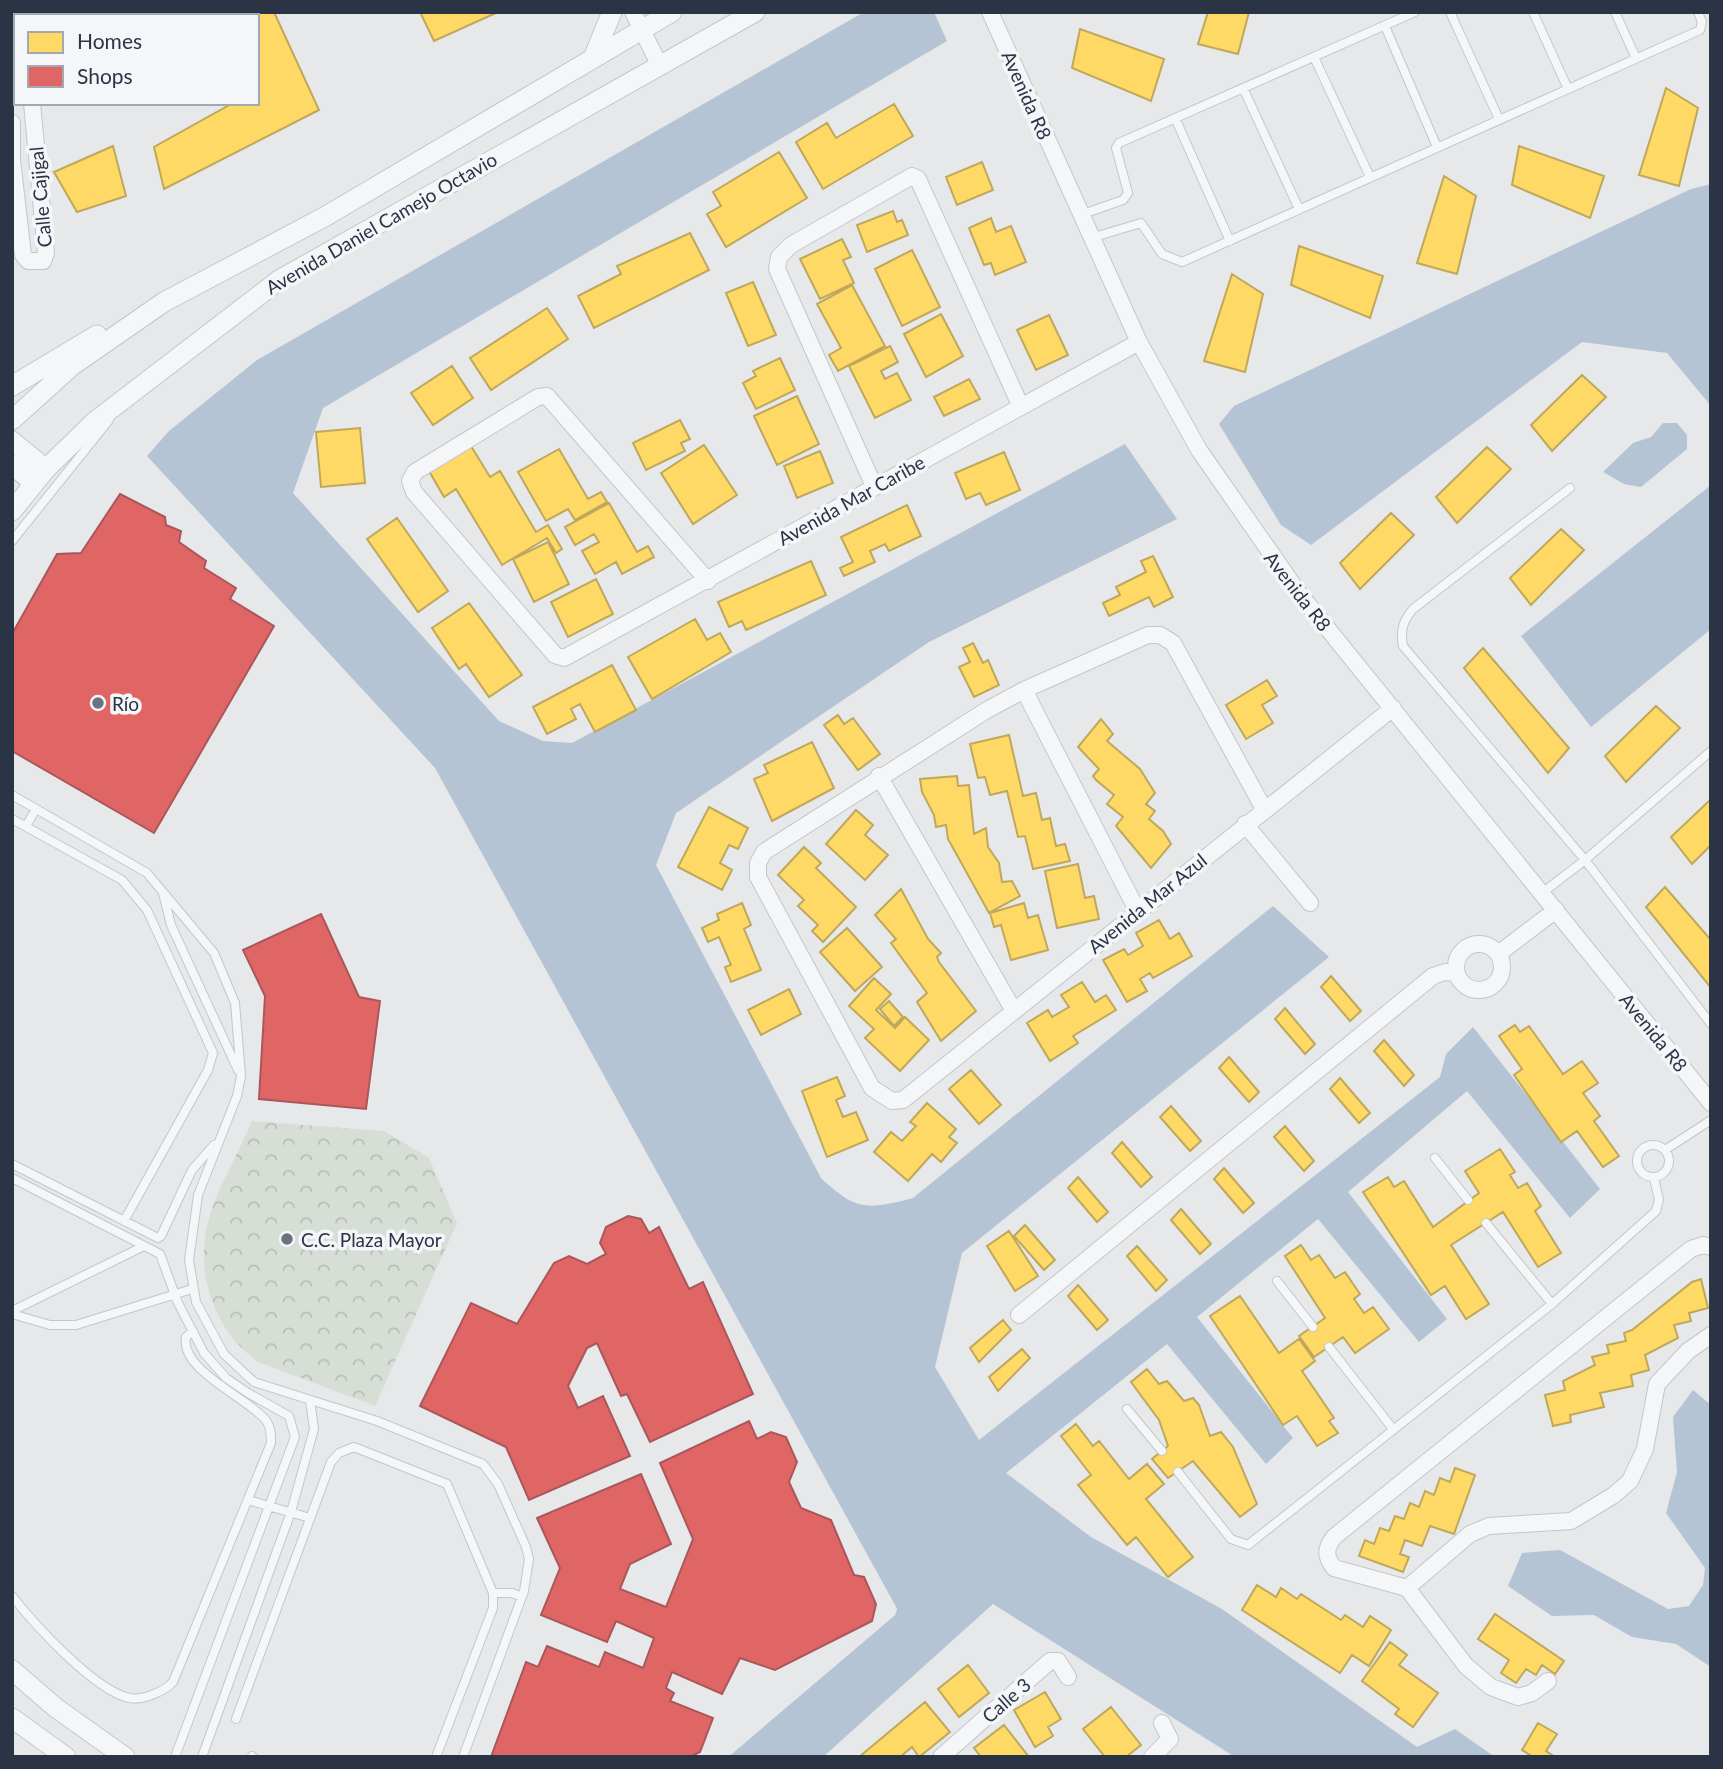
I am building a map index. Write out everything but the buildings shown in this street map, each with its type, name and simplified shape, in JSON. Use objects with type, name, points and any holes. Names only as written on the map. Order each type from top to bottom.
[{"type":"street","points":[[593,58],[612,12]]},
{"type":"street","points":[[633,12],[659,64]]},
{"type":"street","name":"Avenida Daniel Camejo Octavio","points":[[12,420],[74,365],[164,302],[326,216],[672,12]]},
{"type":"street","name":"Avenida Daniel Camejo Octavio","points":[[12,511],[40,476],[94,422],[279,280],[755,12]]},
{"type":"street","name":"Avenida R8","points":[[990,12],[1139,342],[1199,450],[1259,540],[1298,592],[1711,1103]]},
{"type":"street","points":[[12,124],[33,110]]},
{"type":"street","name":"Calle Cajigal","points":[[12,124],[12,160],[23,256],[28,261],[43,261],[46,253],[33,110]]},
{"type":"street","points":[[874,486],[777,269],[779,257],[790,244],[912,176],[918,179],[1021,407]]},
{"type":"street","points":[[12,386],[74,348],[164,302]]},
{"type":"street","name":"Avenida Mar Caribe","points":[[708,581],[555,401],[547,396],[538,397],[415,472],[410,481],[414,492],[555,655],[564,658],[708,581],[874,486],[1139,342]]},
{"type":"street","points":[[12,442],[40,476]]},
{"type":"street","points":[[12,465],[40,476]]},
{"type":"street","points":[[1014,1011],[879,776],[1024,690],[1148,635],[1167,637],[1264,809]]},
{"type":"street","points":[[1024,690],[1138,910]]},
{"type":"street","name":"Avenida Mar Azul","points":[[879,776],[764,852],[758,863],[758,877],[872,1088],[892,1101],[903,1100],[1393,708]]},
{"type":"street","points":[[1245,824],[1310,903]]},
{"type":"street","points":[[1498,954],[1556,910]]},
{"type":"street","points":[[1469,945],[1490,946],[1498,954],[1502,965],[1501,976],[1493,986],[1483,990],[1471,989],[1461,983],[1456,973],[1456,962],[1469,945]]},
{"type":"street","points":[[1019,1315],[1433,976],[1445,972],[1456,973]]},
{"type":"street","points":[[1548,1681],[1532,1693],[1518,1697],[1491,1687],[1466,1665],[1407,1588],[1334,1568],[1327,1559],[1327,1547],[1334,1537],[1691,1249],[1703,1245],[1711,1247]]},
{"type":"street","points":[[1407,1588],[1471,1534],[1489,1526],[1512,1523],[1571,1521],[1614,1495],[1629,1480],[1645,1449],[1657,1384],[1688,1351],[1711,1335]]},
{"type":"street","name":"Calle 3","points":[[941,1757],[1050,1661],[1058,1661],[1068,1677]]},
{"type":"street","points":[[12,1670],[56,1708],[125,1757]]},
{"type":"street","points":[[12,1718],[66,1757]]},
{"type":"street","points":[[1153,1757],[1170,1739],[1162,1723]]},
{"type":"lane","points":[[1080,215],[1124,200],[1128,192],[1115,148],[1119,144],[1415,12]]},
{"type":"lane","points":[[1450,12],[1499,119]]},
{"type":"lane","points":[[1533,12],[1568,89]]},
{"type":"lane","points":[[1615,12],[1636,58]]},
{"type":"lane","points":[[1091,238],[1141,223],[1162,254],[1182,262],[1700,30],[1702,22],[1698,12]]},
{"type":"lane","points":[[1384,26],[1437,147]]},
{"type":"lane","points":[[1314,57],[1370,177]]},
{"type":"lane","points":[[1243,88],[1299,209]]},
{"type":"lane","points":[[1175,118],[1230,241]]},
{"type":"lane","points":[[12,541],[135,389]]},
{"type":"lane","points":[[1570,488],[1413,608],[1404,621],[1401,634],[1404,646],[1585,860],[1711,1024]]},
{"type":"lane","points":[[1542,893],[1585,860],[1711,751]]},
{"type":"lane","points":[[12,795],[147,873],[214,953],[235,1003],[241,1076],[237,1097],[216,1143],[198,1195],[189,1260],[192,1290],[205,1323],[224,1354],[239,1371],[254,1382],[377,1421],[484,1464],[498,1484],[526,1547],[528,1569],[522,1597],[463,1757]]},
{"type":"lane","points":[[26,827],[36,809]]},
{"type":"lane","points":[[12,819],[122,880],[132,889],[146,910],[214,1056],[124,1221]]},
{"type":"lane","points":[[162,891],[171,925],[241,1076]]},
{"type":"lane","points":[[1665,1150],[1711,1120]]},
{"type":"lane","points":[[12,1164],[160,1237],[192,1170],[216,1143]]},
{"type":"lane","points":[[1647,1145],[1657,1145],[1665,1150],[1669,1157],[1667,1171],[1654,1178],[1645,1176],[1638,1169],[1636,1160],[1639,1151],[1647,1145]]},
{"type":"lane","points":[[1435,1158],[1468,1200]]},
{"type":"lane","points":[[12,1178],[162,1257],[175,1295],[204,1353],[226,1378],[289,1416],[295,1437],[175,1757]]},
{"type":"lane","points":[[1178,1472],[1231,1539],[1248,1545],[1552,1304],[1656,1211],[1659,1199],[1654,1178]]},
{"type":"lane","points":[[1486,1223],[1552,1304]]},
{"type":"lane","points":[[12,1312],[144,1246]]},
{"type":"lane","points":[[1277,1281],[1313,1327]]},
{"type":"lane","points":[[12,1312],[50,1325],[76,1325],[192,1290]]},
{"type":"lane","points":[[12,1596],[77,1664],[123,1696],[136,1699],[163,1690],[173,1682],[271,1443],[269,1425],[261,1415],[223,1389],[197,1362],[186,1345],[186,1337],[193,1331]]},
{"type":"lane","points":[[1329,1347],[1393,1429]]},
{"type":"lane","points":[[202,1757],[292,1512],[314,1429],[310,1400]]},
{"type":"lane","points":[[1127,1409],[1162,1451]]},
{"type":"lane","points":[[236,1718],[331,1462],[346,1449],[354,1447],[443,1480],[452,1492],[493,1593],[493,1608],[436,1757]]},
{"type":"lane","points":[[248,1500],[310,1518]]},
{"type":"lane","points":[[493,1593],[506,1592],[522,1597]]},
{"type":"green space","points":[[252,1121],[384,1131],[429,1158],[457,1223],[375,1406],[261,1363],[230,1335],[219,1317],[206,1277],[205,1235],[219,1191]]},
{"type":"water","points":[[864,12],[934,12],[947,41],[323,408],[293,493],[499,721],[543,741],[572,743],[1125,444],[1177,519],[929,642],[676,813],[656,865],[821,1178],[844,1197],[863,1205],[884,1205],[913,1198],[1273,906],[1329,957],[962,1253],[935,1367],[979,1440],[1440,1077],[1446,1054],[1473,1027],[1600,1189],[1570,1218],[1467,1091],[1348,1192],[1447,1319],[1419,1342],[1318,1219],[1197,1317],[1293,1438],[1266,1464],[1167,1344],[1006,1473],[1091,1537],[1222,1609],[1417,1747],[1455,1729],[1495,1757],[1235,1757],[993,1604],[823,1757],[728,1757],[895,1615],[897,1609],[435,768],[147,456],[169,431],[257,360]]},
{"type":"water","points":[[1711,184],[1711,406],[1667,353],[1582,342],[1311,545],[1281,525],[1219,424],[1234,406],[1691,189]]},
{"type":"water","points":[[1663,423],[1677,423],[1687,435],[1687,449],[1641,487],[1624,484],[1603,472],[1633,443],[1651,437]]},
{"type":"water","points":[[1711,485],[1711,629],[1591,727],[1521,636]]},
{"type":"water","points":[[1693,1390],[1711,1405],[1711,1667],[1676,1644],[1632,1637],[1594,1615],[1552,1616],[1508,1586],[1522,1553],[1560,1550],[1668,1609],[1689,1606],[1703,1585],[1705,1568],[1666,1513],[1677,1472],[1673,1417]]},
{"type":"pier","points":[[592,1056],[897,1609],[895,1615],[728,1757],[725,1757],[893,1610],[589,1057]]},
{"type":"place","name":"Río","points":[[98,703]]},
{"type":"place","name":"C.C. Plaza Mayor","points":[[287,1239]]}]
